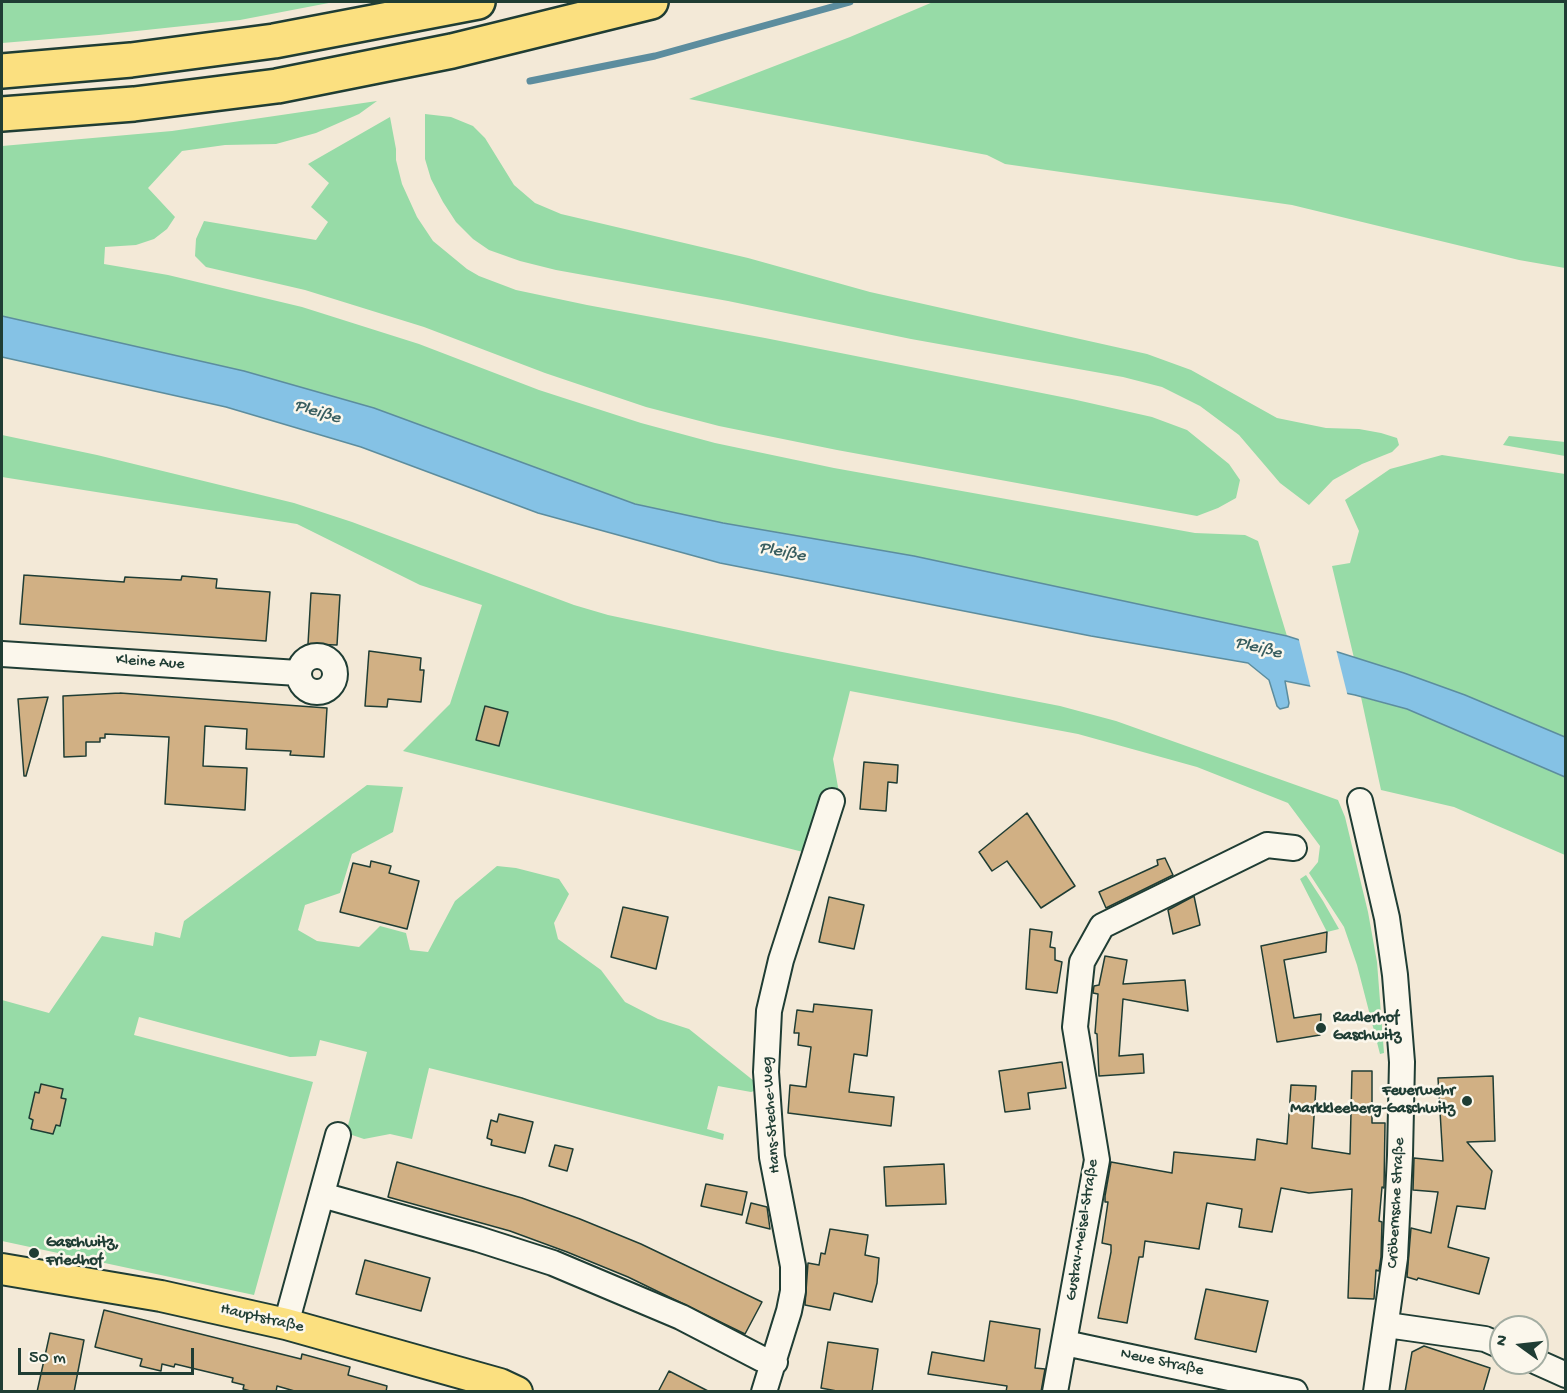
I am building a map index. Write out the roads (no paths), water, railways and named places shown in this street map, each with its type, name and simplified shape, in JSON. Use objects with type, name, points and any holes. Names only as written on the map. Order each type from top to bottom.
[{"type":"highway","points":[[2,71],[131,60],[274,41],[478,2]]},
{"type":"highway","points":[[2,114],[135,104],[277,86],[452,51],[651,2]]},
{"type":"main road","name":"Hauptstraße","points":[[2,1269],[161,1296],[286,1324],[500,1384],[517,1392]]},
{"type":"street","name":"Kleine Aue","points":[[2,654],[298,672]]},
{"type":"street","name":"Hans-Steche-Weg","points":[[765,1392],[789,1311],[794,1266],[772,1157],[766,1072],[769,1011],[780,960],[832,801]]},
{"type":"street","name":"Cröbernsche Straße","points":[[1360,801],[1387,918],[1401,1044],[1400,1155],[1395,1258],[1376,1392]]},
{"type":"street","name":"Gustav-Meisel-Straße","points":[[1055,1392],[1097,1160],[1075,1027],[1082,962],[1102,926],[1267,845],[1294,848]]},
{"type":"street","points":[[286,1324],[338,1135]]},
{"type":"street","points":[[322,1195],[554,1263],[681,1317],[762,1359],[775,1362]]},
{"type":"street","points":[[1387,1325],[1489,1340]]},
{"type":"street","name":"Neue Straße","points":[[1065,1342],[1295,1392]]},
{"type":"street","points":[[1549,1367],[1566,1375]]},
{"type":"water","name":"Pleiße","points":[[2,316],[244,371],[374,408],[635,504],[723,523],[914,556],[1287,636],[1465,695],[1565,737],[1565,777],[1407,709],[1355,695],[1285,681],[1289,703],[1288,707],[1280,709],[1269,680],[1248,663],[1091,636],[720,563],[538,513],[361,447],[226,407],[2,357]]},
{"type":"waterway","points":[[530,81],[655,56],[850,2]]},
{"type":"place","name":"Radlerhof Gaschwitz","points":[[1321,1028]]},
{"type":"place","name":"Feuerwehr Markkleeberg-Gaschwitz","points":[[1467,1101]]},
{"type":"place","name":"Gaschwitz, Friedhof","points":[[34,1253]]}]
